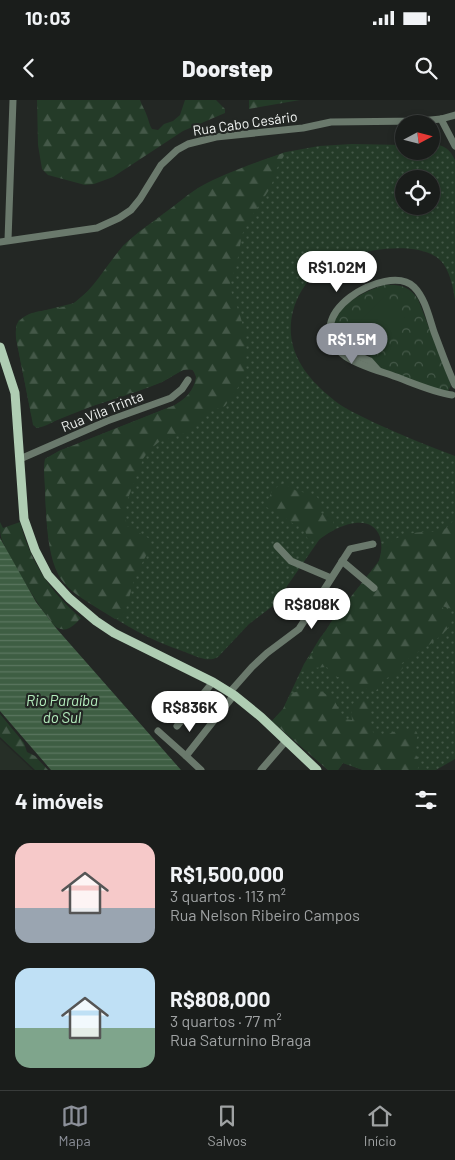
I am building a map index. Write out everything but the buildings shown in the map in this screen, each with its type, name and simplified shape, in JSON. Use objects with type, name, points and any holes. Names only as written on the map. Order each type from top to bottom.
[{"type":"main road","points":[[0,347],[15,393],[23,511],[26,527],[42,566],[80,609],[114,633],[213,682],[232,694],[261,717],[317,770]]},
{"type":"street","points":[[8,240],[13,100]]},
{"type":"street","name":"Rua Cabo Cesário","points":[[0,242],[98,228],[112,222],[135,205],[161,165],[177,150],[188,144],[216,137],[303,128],[331,122],[420,121],[441,119],[455,115]]},
{"type":"street","points":[[441,119],[455,146]]},
{"type":"street","points":[[454,395],[446,394],[349,359],[336,346],[331,337],[330,327],[333,315],[351,297],[377,284],[393,280],[406,281],[416,288],[424,302],[455,385]]},
{"type":"street","name":"Rua Vila Trinta","points":[[20,459],[107,421],[171,398],[182,390],[188,380]]},
{"type":"street","points":[[186,756],[252,667],[267,653],[300,629],[350,549],[373,544]]},
{"type":"street","points":[[276,546],[291,561],[331,578]]},
{"type":"street","points":[[342,561],[374,588]]},
{"type":"street","points":[[177,726],[213,682]]},
{"type":"street","points":[[158,731],[201,770]]},
{"type":"street","points":[[261,770],[286,742]]},
{"type":"shaded area","points":[[0,739],[33,770],[0,770]]},
{"type":"green space","points":[[37,100],[140,100],[152,129],[158,130],[164,124],[173,121],[180,115],[185,100],[216,100],[225,109],[225,113],[183,131],[113,177],[94,184],[85,185],[48,175],[42,169],[38,145]]},
{"type":"green space","points":[[249,100],[300,100],[249,109]]},
{"type":"green space","points":[[395,145],[395,160],[440,160],[440,145],[446,148],[455,160],[455,300],[447,269],[441,261],[430,253],[415,249],[379,250],[360,253],[342,259],[327,265],[316,273],[299,295],[293,311],[291,324],[291,336],[298,359],[311,378],[334,400],[375,423],[455,456],[455,759],[436,770],[363,770],[343,763],[338,770],[328,770],[272,721],[283,709],[304,664],[320,638],[379,561],[381,555],[380,537],[369,524],[360,523],[342,526],[319,540],[274,605],[249,624],[214,659],[197,657],[136,631],[77,594],[65,584],[54,564],[46,509],[45,459],[59,451],[175,405],[189,394],[196,377],[193,370],[185,370],[150,387],[67,415],[36,428],[31,414],[16,338],[16,326],[19,320],[30,314],[74,303],[94,286],[123,246],[140,231],[197,189],[248,166],[286,152],[319,146]]},
{"type":"green space","points":[[286,152],[276,170],[269,190],[251,217],[242,235],[236,268],[230,281],[231,291],[246,336],[244,374],[239,386],[225,406],[208,412],[188,432],[159,442],[149,450],[143,459],[127,501],[125,516],[127,526],[150,539],[151,546],[135,577],[125,612],[121,617],[115,619],[75,593],[64,583],[57,572],[52,559],[47,529],[45,459],[59,451],[175,405],[193,388],[196,373],[191,369],[183,370],[162,382],[95,405],[37,428],[33,425],[16,338],[17,327],[21,319],[29,314],[59,308],[77,301],[96,282],[127,242],[198,188],[252,164]]},
{"type":"green space","points":[[384,285],[403,287],[411,291],[418,299],[451,385],[448,392],[445,393],[381,369],[366,354],[345,346],[336,340],[333,330],[335,320],[340,312],[347,304],[365,292]]},
{"type":"green space","points":[[384,297],[405,317],[377,346],[356,325]]},
{"type":"green space","points":[[282,483],[297,491],[317,497],[320,513],[333,519],[334,530],[319,539],[308,541],[302,527],[293,524],[285,517],[280,517],[273,510],[266,507],[265,501],[269,498],[272,491]]},
{"type":"green space","points":[[455,518],[455,610],[442,606],[445,612],[452,618],[451,624],[446,631],[401,664],[403,668],[401,671],[383,680],[378,691],[369,691],[365,687],[356,692],[348,685],[345,677],[332,677],[327,667],[312,668],[301,672],[331,622],[379,561],[382,548],[393,540],[405,535],[441,531],[450,525]]},
{"type":"green space","points":[[0,522],[3,528],[20,522],[29,550],[43,575],[60,598],[81,618],[71,627],[65,629],[58,628],[45,614],[4,545]]},
{"type":"green space","points":[[315,688],[333,698],[344,719],[352,720],[351,706],[355,701],[365,700],[369,702],[371,726],[375,734],[381,736],[403,729],[416,731],[418,735],[413,750],[419,762],[417,770],[363,770],[343,763],[338,770],[328,770],[272,721],[283,709],[291,693]]},
{"type":"green space","points":[[0,714],[24,743],[27,752],[35,756],[48,770],[35,770],[0,737]]},
{"type":"water","name":"Rio Paraíba do Sul","points":[[0,538],[36,602],[56,628],[181,770],[51,770],[0,711]]}]
